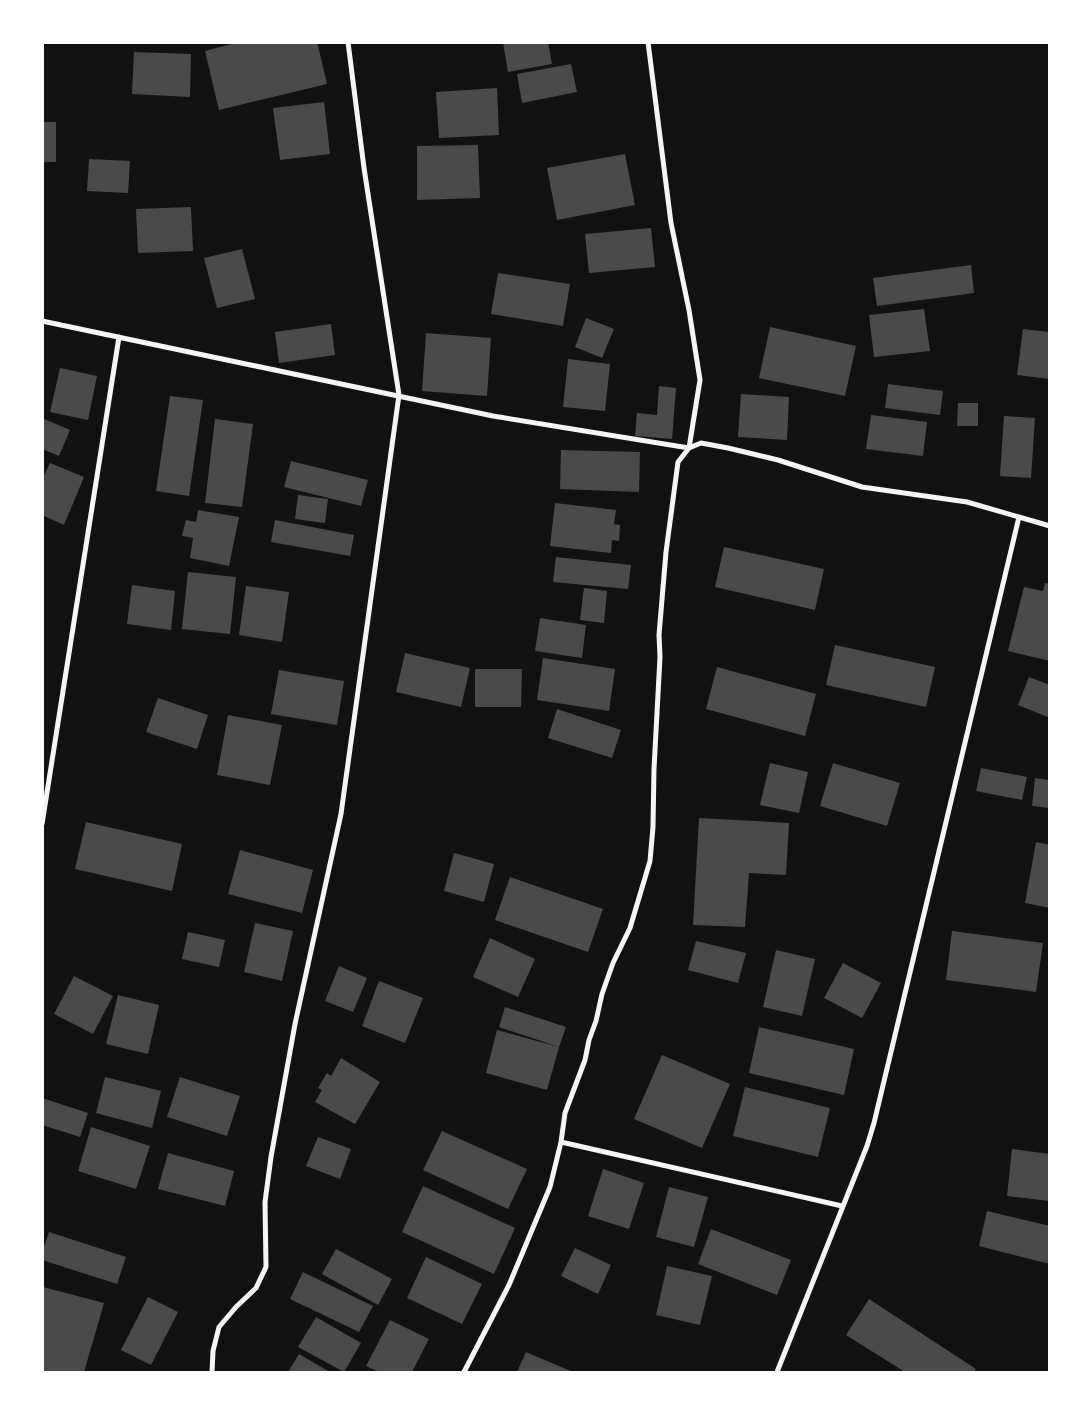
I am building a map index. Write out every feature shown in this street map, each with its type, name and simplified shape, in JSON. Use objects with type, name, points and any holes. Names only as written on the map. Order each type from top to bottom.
[{"type":"street","points":[[212,1372],[213,1351],[218,1327],[256,1288],[266,1267],[265,1202],[271,1156],[295,1024],[341,814],[399,395],[364,168],[348,42]]},
{"type":"street","points":[[464,1372],[509,1285],[550,1187],[561,1142],[565,1113],[585,1060],[602,994],[613,963],[630,928],[650,860],[660,657],[659,635],[666,552],[678,462],[689,448],[700,380],[689,310],[671,224],[648,42]]},
{"type":"street","points":[[42,321],[502,418],[689,448],[701,443],[728,448],[778,460],[862,487],[967,502],[1050,526]]},
{"type":"street","points":[[42,824],[119,337]]},
{"type":"street","points":[[777,1372],[867,1146],[874,1123],[1019,518]]},
{"type":"street","points":[[561,1142],[842,1206]]},
{"type":"building","points":[[239,42],[317,42],[327,84],[219,110],[205,51]]},
{"type":"building","points":[[503,42],[548,42],[552,64],[508,72]]},
{"type":"building","points":[[134,52],[191,54],[190,97],[132,94]]},
{"type":"building","points":[[571,64],[577,92],[522,103],[517,74]]},
{"type":"building","points":[[497,88],[499,135],[439,138],[436,92]]},
{"type":"building","points":[[324,102],[330,154],[280,160],[273,108]]},
{"type":"building","points":[[42,122],[56,122],[56,162],[42,162]]},
{"type":"building","points":[[478,145],[480,198],[417,200],[417,146]]},
{"type":"building","points":[[625,154],[635,205],[557,220],[547,168]]},
{"type":"building","points":[[89,159],[130,161],[128,193],[87,191]]},
{"type":"building","points":[[191,207],[193,251],[138,253],[136,209]]},
{"type":"building","points":[[651,228],[655,267],[589,273],[585,234]]},
{"type":"building","points":[[242,249],[255,299],[217,308],[204,258]]},
{"type":"building","points":[[971,265],[974,293],[877,306],[873,278]]},
{"type":"building","points":[[498,273],[570,284],[563,326],[491,314]]},
{"type":"building","points":[[924,309],[930,351],[874,357],[869,315]]},
{"type":"building","points":[[586,318],[614,329],[602,358],[575,347]]},
{"type":"building","points":[[331,324],[335,355],[279,363],[275,332]]},
{"type":"building","points":[[770,327],[856,346],[845,396],[759,378]]},
{"type":"building","points":[[1023,329],[1050,332],[1050,379],[1017,375]]},
{"type":"building","points":[[426,333],[491,338],[487,396],[422,391]]},
{"type":"building","points":[[568,359],[610,364],[605,411],[563,407]]},
{"type":"building","points":[[60,368],[97,376],[88,420],[50,412]]},
{"type":"building","points":[[888,384],[943,391],[940,415],[885,408]]},
{"type":"building","points":[[659,386],[676,388],[672,439],[635,436],[637,413],[657,415]]},
{"type":"building","points":[[741,394],[789,397],[787,440],[738,437]]},
{"type":"building","points":[[170,396],[203,400],[189,496],[156,491]]},
{"type":"building","points":[[958,403],[978,403],[978,426],[957,426]]},
{"type":"building","points":[[871,415],[927,422],[923,456],[866,449]]},
{"type":"building","points":[[1004,416],[1035,418],[1031,478],[1000,476]]},
{"type":"building","points":[[42,418],[70,430],[59,456],[42,449]]},
{"type":"building","points":[[215,419],[253,424],[242,507],[205,503]]},
{"type":"building","points":[[561,450],[640,452],[639,492],[560,489]]},
{"type":"building","points":[[291,461],[368,480],[361,506],[284,487]]},
{"type":"building","points":[[50,463],[84,477],[64,525],[42,515],[42,480]]},
{"type":"building","points":[[298,495],[328,499],[325,523],[295,519]]},
{"type":"building","points":[[555,503],[616,510],[614,524],[620,525],[619,541],[612,540],[611,553],[550,546]]},
{"type":"building","points":[[198,510],[239,517],[229,566],[190,558],[193,538],[182,536],[186,520],[196,522]]},
{"type":"building","points":[[275,520],[354,535],[350,556],[271,542]]},
{"type":"building","points":[[724,547],[824,569],[815,610],[715,587]]},
{"type":"building","points":[[556,557],[631,565],[628,589],[553,582]]},
{"type":"building","points":[[188,572],[236,577],[230,634],[182,629]]},
{"type":"building","points":[[1045,583],[1050,584],[1050,661],[1008,651],[1024,587],[1043,591]]},
{"type":"building","points":[[132,585],[175,591],[171,630],[127,624]]},
{"type":"building","points":[[246,586],[289,592],[282,642],[239,635]]},
{"type":"building","points":[[584,588],[607,591],[604,623],[580,620]]},
{"type":"building","points":[[540,618],[586,625],[582,658],[535,651]]},
{"type":"building","points":[[835,645],[935,667],[926,707],[826,685]]},
{"type":"building","points":[[405,653],[470,668],[461,707],[396,692]]},
{"type":"building","points":[[543,658],[615,669],[609,711],[537,700]]},
{"type":"building","points":[[717,667],[816,694],[805,736],[706,709]]},
{"type":"building","points":[[475,669],[522,669],[521,707],[475,707]]},
{"type":"building","points":[[279,670],[344,681],[337,725],[271,714]]},
{"type":"building","points":[[1029,677],[1050,685],[1050,718],[1018,705]]},
{"type":"building","points":[[158,698],[208,715],[197,749],[146,732]]},
{"type":"building","points":[[557,709],[621,730],[612,758],[548,738]]},
{"type":"building","points":[[228,715],[282,725],[270,785],[217,775]]},
{"type":"building","points":[[770,763],[808,772],[799,813],[760,805]]},
{"type":"building","points":[[833,763],[900,783],[887,826],[820,806]]},
{"type":"building","points":[[981,768],[1027,777],[1022,800],[976,791]]},
{"type":"building","points":[[1035,778],[1050,780],[1050,808],[1032,806]]},
{"type":"building","points":[[699,818],[789,823],[786,875],[749,873],[745,927],[693,925]]},
{"type":"building","points":[[86,822],[182,844],[172,891],[75,869]]},
{"type":"building","points":[[1036,842],[1050,845],[1050,908],[1025,903]]},
{"type":"building","points":[[240,850],[313,870],[302,913],[228,894]]},
{"type":"building","points":[[454,853],[494,864],[484,902],[444,891]]},
{"type":"building","points":[[510,877],[603,909],[588,952],[495,920]]},
{"type":"building","points":[[255,923],[293,931],[282,981],[244,972]]},
{"type":"building","points":[[952,931],[1043,943],[1036,992],[946,980]]},
{"type":"building","points":[[188,932],[225,940],[219,967],[182,959]]},
{"type":"building","points":[[490,938],[535,959],[518,997],[473,977]]},
{"type":"building","points":[[696,941],[746,953],[738,983],[688,970]]},
{"type":"building","points":[[776,950],[815,959],[802,1016],[763,1007]]},
{"type":"building","points":[[843,963],[881,983],[862,1018],[824,998]]},
{"type":"building","points":[[339,966],[367,978],[353,1012],[325,1001]]},
{"type":"building","points":[[74,976],[113,996],[93,1034],[54,1014]]},
{"type":"building","points":[[379,981],[423,998],[405,1043],[362,1026]]},
{"type":"building","points":[[118,995],[159,1005],[148,1054],[106,1044]]},
{"type":"building","points":[[505,1007],[566,1027],[559,1047],[499,1027]]},
{"type":"building","points":[[759,1027],[854,1049],[844,1095],[749,1073]]},
{"type":"building","points":[[497,1030],[559,1047],[547,1090],[486,1073]]},
{"type":"building","points":[[662,1055],[730,1084],[702,1148],[634,1119]]},
{"type":"building","points":[[341,1058],[380,1082],[355,1124],[315,1102],[322,1090],[318,1088],[327,1073],[331,1076]]},
{"type":"building","points":[[105,1077],[161,1091],[152,1128],[96,1113]]},
{"type":"building","points":[[180,1077],[240,1096],[227,1136],[167,1117]]},
{"type":"building","points":[[745,1087],[830,1108],[818,1157],[733,1136]]},
{"type":"building","points":[[42,1098],[88,1113],[80,1137],[42,1125]]},
{"type":"building","points":[[91,1127],[150,1146],[136,1189],[78,1171]]},
{"type":"building","points":[[442,1131],[527,1169],[508,1209],[423,1170]]},
{"type":"building","points":[[318,1137],[351,1149],[340,1179],[306,1166]]},
{"type":"building","points":[[1012,1149],[1050,1154],[1050,1201],[1007,1196]]},
{"type":"building","points":[[168,1153],[234,1171],[225,1206],[158,1189]]},
{"type":"building","points":[[603,1169],[644,1183],[629,1229],[588,1216]]},
{"type":"building","points":[[423,1186],[515,1228],[494,1274],[402,1232]]},
{"type":"building","points":[[669,1187],[708,1197],[694,1247],[656,1237]]},
{"type":"building","points":[[987,1211],[1050,1226],[1050,1264],[979,1246]]},
{"type":"building","points":[[711,1229],[791,1260],[777,1295],[698,1264]]},
{"type":"building","points":[[49,1232],[126,1257],[117,1284],[42,1260],[42,1252]]},
{"type":"building","points":[[575,1248],[611,1265],[598,1294],[561,1276]]},
{"type":"building","points":[[336,1249],[392,1279],[378,1305],[322,1274]]},
{"type":"building","points":[[426,1257],[482,1284],[462,1324],[407,1298]]},
{"type":"building","points":[[667,1266],[712,1276],[700,1325],[656,1315]]},
{"type":"building","points":[[303,1272],[373,1306],[359,1332],[290,1299]]},
{"type":"building","points":[[43,1287],[104,1303],[84,1372],[42,1372]]},
{"type":"building","points":[[148,1297],[178,1312],[151,1365],[121,1350]]},
{"type":"building","points":[[869,1299],[976,1369],[974,1372],[905,1372],[846,1335]]},
{"type":"building","points":[[316,1317],[361,1343],[344,1372],[298,1347]]},
{"type":"building","points":[[390,1320],[429,1339],[412,1372],[379,1372],[366,1366]]},
{"type":"building","points":[[526,1352],[573,1372],[517,1372]]},
{"type":"building","points":[[299,1354],[330,1372],[288,1372]]}]
